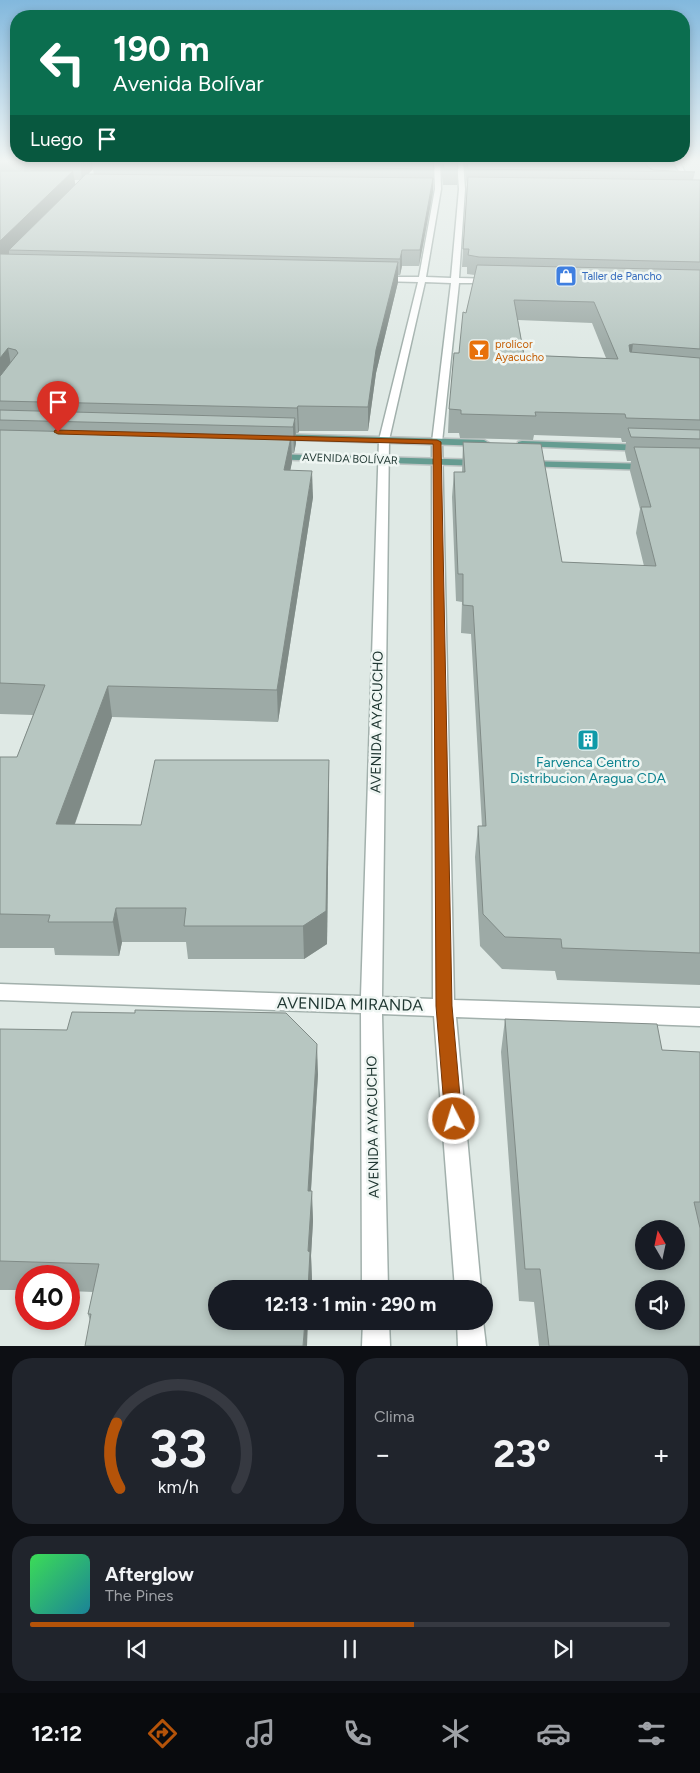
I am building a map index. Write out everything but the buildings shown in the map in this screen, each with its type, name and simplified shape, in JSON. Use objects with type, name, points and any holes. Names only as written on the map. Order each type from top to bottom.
[{"type":"main road","name":"AVENIDA BOLÍVAR","points":[[266,437],[495,444]]},
{"type":"main road","points":[[515,444],[661,448]]},
{"type":"main road","name":"AVENIDA BOLÍVAR","points":[[255,457],[496,463]]},
{"type":"main road","points":[[515,464],[661,467]]},
{"type":"street","name":"AVENIDA AYACUCHO","points":[[375,1280],[371,1006],[384,440],[422,280],[431,224]]},
{"type":"street","points":[[460,224],[437,442],[444,1006],[467,1280]]},
{"type":"street","points":[[373,278],[504,281]]},
{"type":"street","name":"AVENIDA MIRANDA","points":[[0,992],[371,1006],[444,1006],[700,1017]]},
{"type":"street","points":[[376,1330],[376,1346]]},
{"type":"street","points":[[471,1330],[472,1346]]},
{"type":"place","name":"Taller de Pancho","points":[[566,276]]},
{"type":"place","name":"prolicor Ayacucho","points":[[479,350]]},
{"type":"place","name":"Farvenca Centro Distribucion Aragua CDA","points":[[588,740]]},
{"type":"route","points":[[58,432],[437,442],[444,1006],[454,1119]]}]
